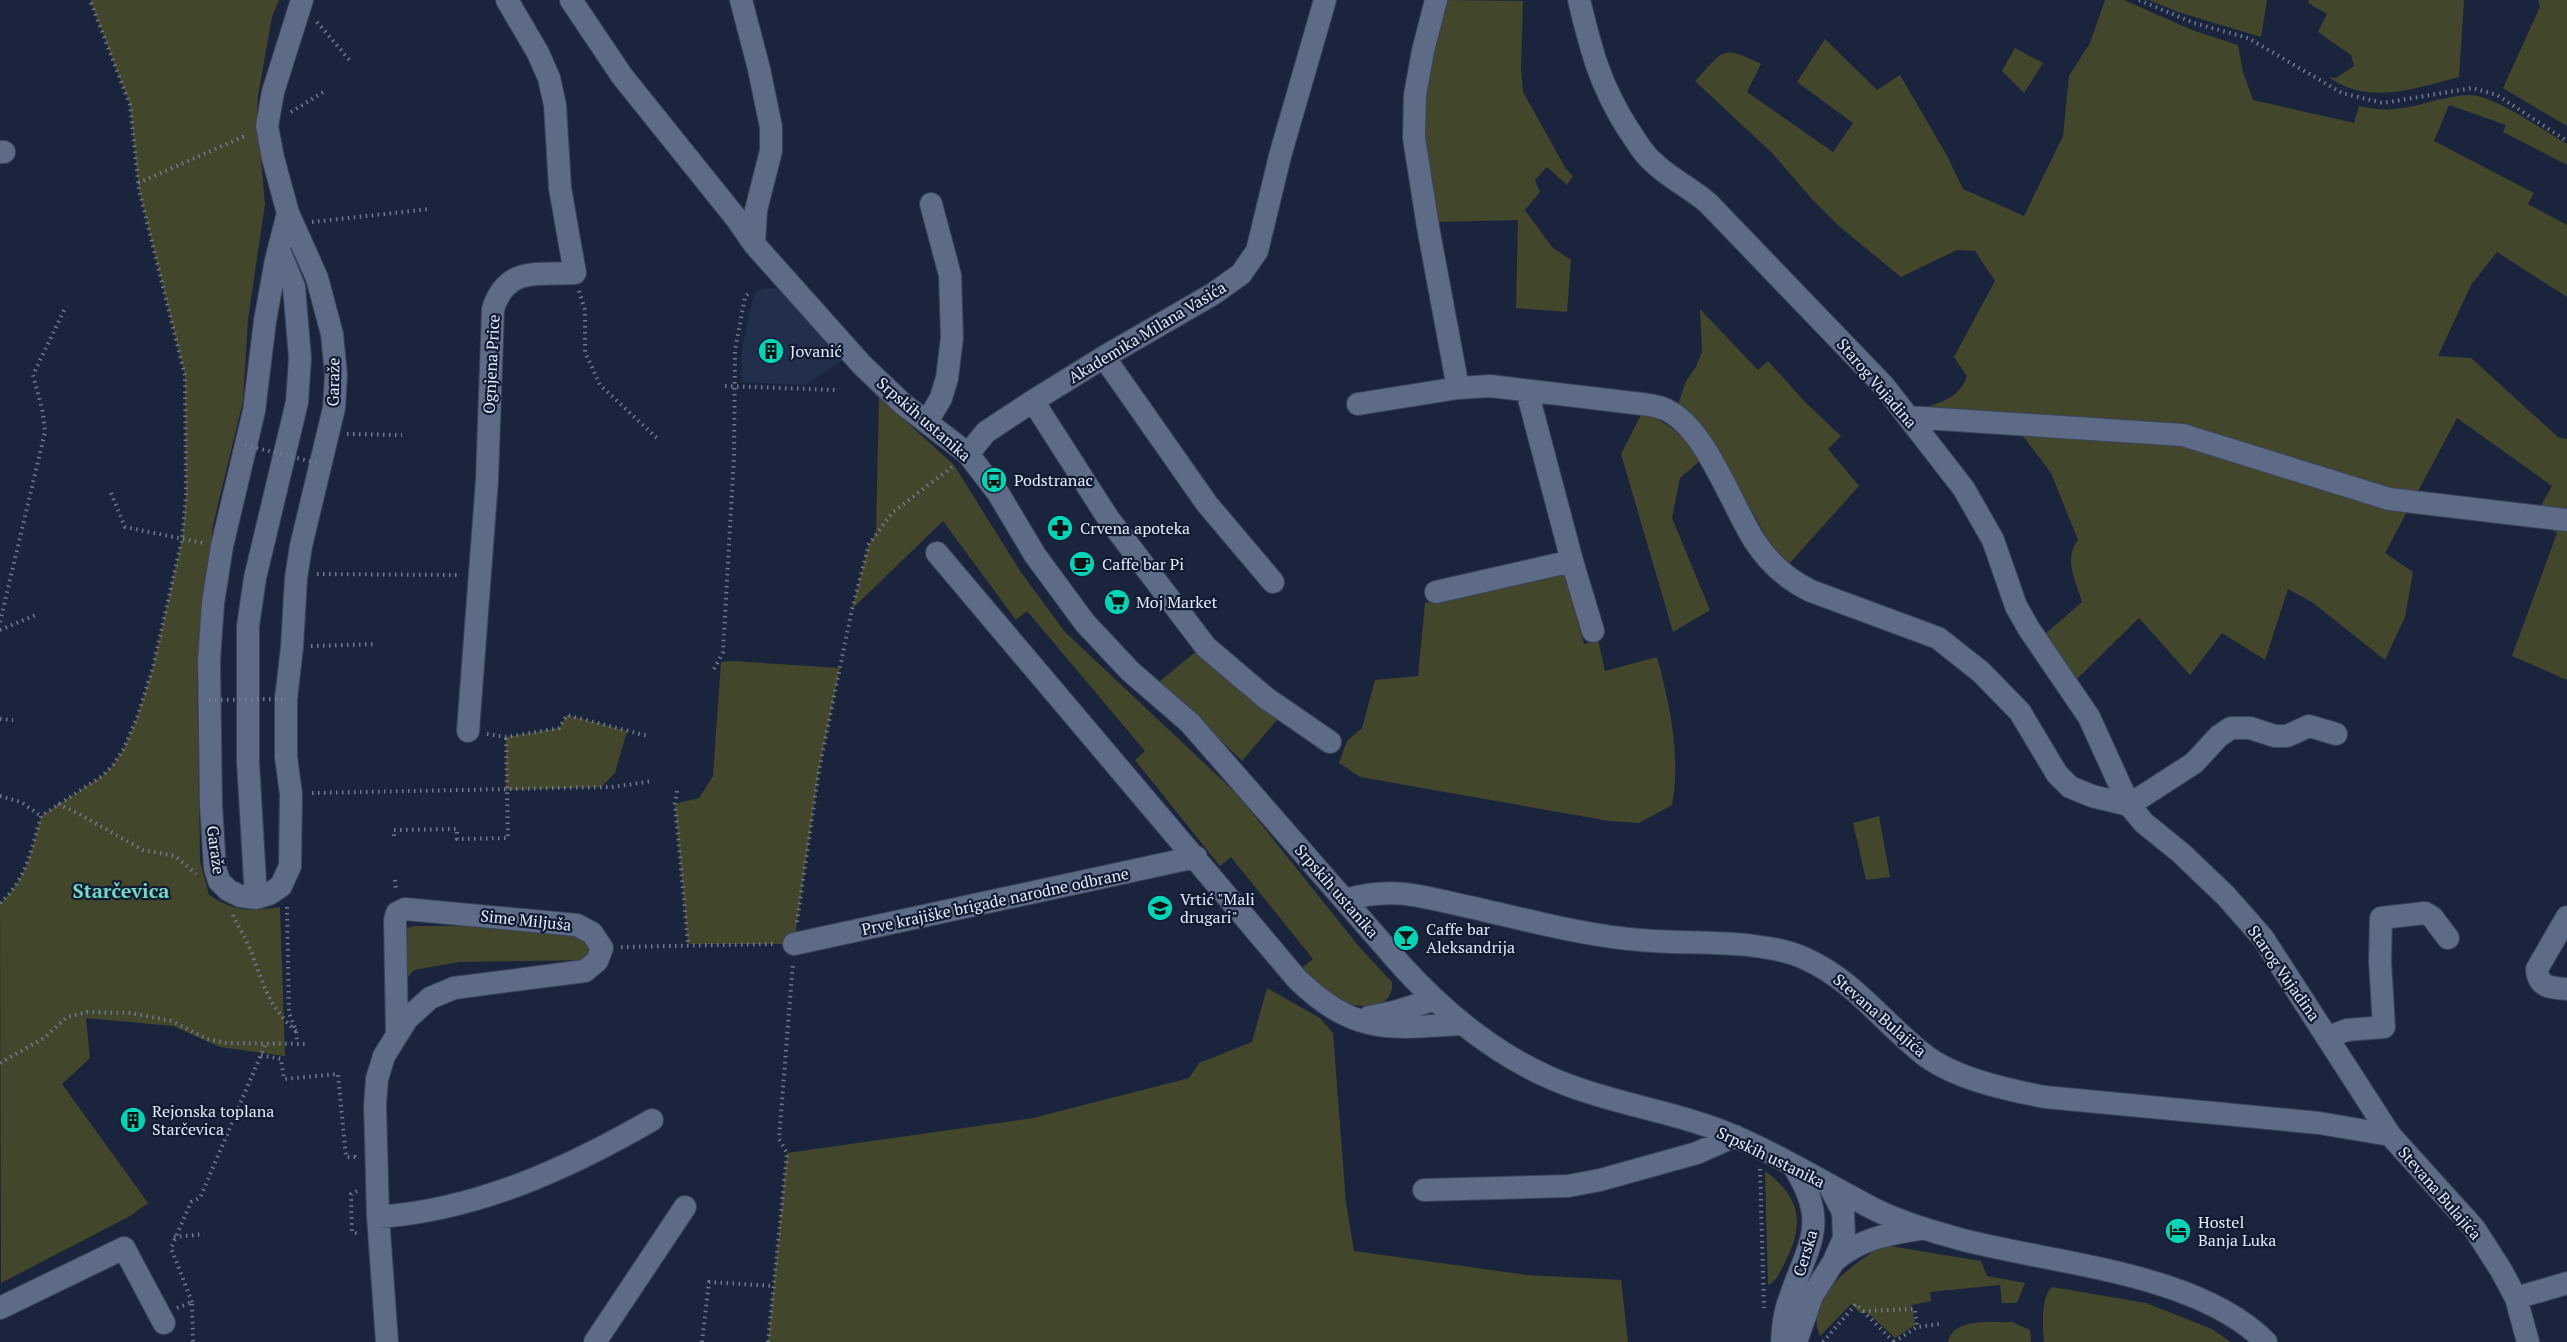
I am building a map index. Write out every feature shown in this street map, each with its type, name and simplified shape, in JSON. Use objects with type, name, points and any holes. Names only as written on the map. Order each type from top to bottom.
[{"type":"street","points":[[507,0],[538,53],[549,78],[555,105],[560,188],[575,273]]},
{"type":"street","name":"Srpskih ustanika","points":[[571,0],[622,76],[736,218],[754,244],[862,365],[903,404],[968,454],[998,494],[1035,555],[1084,623],[1130,671],[1190,723],[1433,1000],[1461,1024],[1493,1046],[1552,1079],[1735,1136],[1875,1210],[1923,1228],[1983,1245],[2160,1284],[2226,1312],[2266,1342]]},
{"type":"street","points":[[741,0],[771,127],[771,151],[756,210],[754,244]]},
{"type":"street","name":"Akademika Milana Vasića","points":[[968,454],[987,432],[1104,357],[1213,294],[1241,274],[1250,263],[1257,251],[1280,156],[1325,0]]},
{"type":"street","points":[[1436,0],[1415,95],[1414,138],[1458,388]]},
{"type":"street","name":"Starog Vujadina","points":[[1579,0],[1605,91],[1645,154],[1664,172],[1708,203],[1884,386],[1958,480],[1993,540],[2016,606],[2028,629],[2089,717],[2129,805],[2144,823],[2181,853],[2226,896],[2263,938],[2390,1135]]},
{"type":"street","name":"Garaže","points":[[291,219],[279,250],[265,321],[254,411],[222,546],[213,603],[209,700],[213,856],[219,881],[228,890],[240,896],[256,898],[269,894],[281,886],[290,866],[291,794],[286,757],[286,699],[296,578],[301,546],[334,408],[336,375],[332,334],[317,278],[291,219],[273,158],[267,126],[273,92],[301,2]]},
{"type":"street","points":[[927,422],[940,398],[947,378],[952,338],[950,275],[931,204]]},
{"type":"street","points":[[256,898],[248,762],[248,626],[255,578],[297,402],[300,358],[294,287],[279,250]]},
{"type":"street","name":"Ognjena Price","points":[[468,731],[487,480],[493,309],[500,290],[509,281],[531,275],[575,273]]},
{"type":"street","points":[[1104,357],[1207,504],[1273,582]]},
{"type":"street","points":[[1358,404],[1458,388],[1490,386],[1650,405],[1674,413],[1700,443],[1754,541],[1770,562],[1786,576],[1811,591],[1938,638],[1981,672],[2020,712],[2057,774],[2070,787],[2091,796],[2129,805],[2194,763],[2219,736],[2231,728],[2250,728],[2275,736],[2287,736],[2309,726],[2336,734]]},
{"type":"street","points":[[1527,391],[1593,632]]},
{"type":"street","points":[[1033,401],[1108,518],[1206,647],[1266,698],[1330,742]]},
{"type":"street","points":[[1908,417],[2183,435],[2389,499],[2567,520]]},
{"type":"street","points":[[937,553],[1298,979],[1318,999],[1356,1019],[1387,1026],[1410,1028],[1461,1024]]},
{"type":"street","points":[[1436,592],[1572,561]]},
{"type":"street","name":"Prve krajiške brigade narodne odbrane","points":[[794,944],[1196,857]]},
{"type":"street","name":"Stevana Bulajića","points":[[1345,900],[1373,893],[1401,892],[1542,923],[1637,940],[1767,947],[1804,957],[1831,971],[1924,1055],[1971,1078],[2002,1089],[2045,1097],[2319,1123],[2390,1135],[2474,1228],[2516,1298],[2528,1342]]},
{"type":"street","name":"Sime Miljuša","points":[[387,1342],[378,1217],[375,1105],[377,1079],[384,1056],[417,1008],[430,998],[454,988],[585,970],[597,961],[602,948],[592,933],[577,925],[405,909],[397,913],[395,920],[397,1034]]},
{"type":"street","points":[[2328,1037],[2347,1030],[2384,1028],[2380,961],[2381,918],[2425,913],[2432,917],[2448,938]]},
{"type":"street","points":[[2567,917],[2537,969],[2540,982],[2544,986],[2567,989]]},
{"type":"street","points":[[1356,1019],[1394,1012],[1433,1000]]},
{"type":"street","points":[[378,1217],[420,1214],[466,1203],[541,1177],[601,1150],[652,1120]]},
{"type":"street","points":[[1424,1190],[1547,1189],[1568,1186],[1600,1180],[1697,1153],[1735,1136]]},
{"type":"street","name":"Cerska","points":[[1782,1342],[1789,1301],[1814,1232],[1809,1194],[1794,1167]]},
{"type":"street","name":"Cerska","points":[[1796,1342],[1812,1296],[1834,1261],[1844,1238],[1843,1212],[1829,1185]]},
{"type":"street","points":[[595,1342],[685,1207]]},
{"type":"street","points":[[1834,1261],[1850,1249],[1872,1238],[1923,1228]]},
{"type":"street","points":[[0,1308],[124,1248],[164,1323]]},
{"type":"street","points":[[2516,1298],[2567,1283]]},
{"type":"path","points":[[0,903],[10,894],[28,861],[41,816],[102,776],[123,750],[137,718],[153,667],[182,539],[187,445],[185,376],[138,183],[130,105],[90,0]]},
{"type":"path","points":[[2139,0],[2194,23],[2248,38],[2342,93],[2383,102],[2472,88],[2497,95],[2567,141]]},
{"type":"path","points":[[301,2],[352,63]]},
{"type":"path","points":[[138,183],[267,126],[326,92]]},
{"type":"path","points":[[291,219],[333,218],[430,209]]},
{"type":"path","points":[[575,273],[585,310],[585,352],[591,369],[600,385],[659,440]]},
{"type":"path","points":[[714,669],[723,652],[727,601],[734,456],[735,350],[745,297],[751,291]]},
{"type":"path","points":[[0,622],[45,432],[44,412],[33,375],[66,306]]},
{"type":"path","points":[[725,386],[837,390]]},
{"type":"path","points":[[328,434],[402,435]]},
{"type":"path","points":[[245,445],[321,464]]},
{"type":"path","points":[[893,512],[968,454]]},
{"type":"path","points":[[111,493],[125,526],[182,539]]},
{"type":"path","points":[[317,574],[453,574]]},
{"type":"path","points":[[0,630],[38,614]]},
{"type":"path","points":[[292,647],[377,644]]},
{"type":"path","points":[[209,700],[286,699]]},
{"type":"path","points":[[468,731],[506,737],[559,728],[567,715],[648,735]]},
{"type":"path","points":[[0,719],[13,720]]},
{"type":"path","points":[[394,836],[394,830],[457,829],[457,839],[508,838],[506,737]]},
{"type":"path","points":[[291,794],[612,787],[653,781]]},
{"type":"path","points":[[677,791],[675,804],[688,944]]},
{"type":"path","points":[[0,796],[21,802],[41,816]]},
{"type":"path","points":[[58,804],[80,814],[136,847],[175,856],[196,875],[211,881],[219,881]]},
{"type":"path","points":[[502,838],[502,846]]},
{"type":"path","points":[[287,899],[290,1013],[297,1043]]},
{"type":"path","points":[[602,948],[688,944],[794,944]]},
{"type":"path","points":[[0,1063],[44,1038],[67,1017],[87,1012],[130,1013],[172,1021],[207,1039],[227,1043],[307,1044]]},
{"type":"path","points":[[192,1302],[171,1248],[174,1237],[191,1202],[200,1198],[266,1043]]},
{"type":"path","points":[[261,1055],[281,1059],[284,1079],[338,1074],[346,1157],[355,1157],[356,1167]]},
{"type":"path","points":[[1760,1164],[1764,1312]]},
{"type":"path","points":[[358,1188],[357,1192],[351,1194],[352,1232],[359,1233],[362,1240]]},
{"type":"path","points":[[174,1237],[204,1234]]},
{"type":"path","points":[[702,1342],[709,1282],[773,1286]]},
{"type":"path","points":[[1823,1342],[1856,1304],[1894,1342],[1917,1327],[1939,1324]]},
{"type":"path","points":[[1863,1311],[1915,1309],[1917,1327]]},
{"type":"shaded area","points":[[782,289],[844,359],[805,385],[741,382],[742,347],[753,298],[758,290]]},
{"type":"green space","points":[[90,0],[279,0],[272,17],[258,96],[257,114],[265,204],[248,319],[243,401],[213,525],[197,671],[200,861],[209,895],[219,901],[243,909],[280,907],[285,1056],[220,1047],[173,1026],[86,1018],[90,1058],[62,1084],[148,1203],[130,1216],[1,1283],[0,903],[22,874],[41,816],[102,776],[123,750],[137,718],[153,667],[182,539],[186,496],[185,376],[139,190],[130,105]]},
{"type":"green space","points":[[1445,0],[1523,1],[1521,68],[1523,92],[1566,169],[1573,176],[1567,185],[1547,167],[1535,180],[1540,192],[1525,210],[1552,247],[1571,260],[1567,312],[1516,308],[1518,220],[1435,222],[1423,144],[1424,102]]},
{"type":"green space","points":[[2105,0],[2124,0],[2192,30],[2238,45],[2243,72],[2253,100],[2354,123],[2359,106],[2375,109],[2402,108],[2453,97],[2478,96],[2504,107],[2567,144],[2567,165],[2503,132],[2506,125],[2449,105],[2434,141],[2534,193],[2528,204],[2567,225],[2567,297],[2497,252],[2471,285],[2438,356],[2471,358],[2558,437],[2567,439],[2567,680],[2512,656],[2557,533],[2533,520],[2552,486],[2457,418],[2385,553],[2413,572],[2405,617],[2385,660],[2312,602],[2288,589],[2265,660],[2222,633],[2190,675],[2139,618],[2077,679],[2044,635],[2082,602],[2071,563],[2071,555],[2078,540],[2051,473],[2017,428],[1921,409],[1949,398],[1964,383],[1967,376],[1954,357],[1995,281],[1975,251],[1957,250],[1901,277],[1840,227],[1773,154],[1695,81],[1712,62],[1724,53],[1738,54],[1761,64],[1747,92],[1833,152],[1853,123],[1797,82],[1825,39],[1877,90],[1900,75],[1946,154],[1963,189],[2024,216],[2063,136],[2069,76],[2090,43]]},
{"type":"green space","points":[[2149,0],[2267,0],[2261,37],[2178,12]]},
{"type":"green space","points":[[2309,0],[2464,0],[2459,77],[2392,92],[2359,91],[2344,86],[2329,77],[2336,78],[2354,66],[2351,55],[2318,32],[2327,14],[2308,3]]},
{"type":"green space","points":[[2538,0],[2567,0],[2567,126],[2503,88],[2540,7]]},
{"type":"green space","points":[[2015,48],[2043,63],[2024,93],[2002,71]]},
{"type":"green space","points":[[1700,309],[1758,370],[1768,361],[1806,403],[1841,436],[1828,449],[1859,486],[1787,566],[1771,545],[1722,459],[1678,404],[1686,381],[1696,367],[1702,352]]},
{"type":"green space","points":[[879,397],[954,465],[1020,571],[1065,632],[1237,794],[1361,949],[1392,982],[1390,995],[1383,1002],[1372,1006],[1345,1003],[1320,992],[1312,985],[1303,967],[1313,959],[1231,857],[1220,866],[1135,760],[1145,751],[1027,611],[1016,620],[943,521],[852,609],[869,544],[876,533]]},
{"type":"green space","points":[[1642,413],[1676,431],[1702,459],[1680,478],[1672,518],[1710,610],[1673,632],[1621,454]]},
{"type":"green space","points":[[1564,571],[1584,644],[1598,640],[1605,671],[1657,657],[1666,693],[1675,749],[1672,805],[1639,823],[1609,821],[1360,777],[1339,763],[1347,741],[1362,728],[1375,680],[1418,676],[1425,603]]},
{"type":"green space","points":[[1199,649],[1277,720],[1242,761],[1160,681]]},
{"type":"green space","points":[[721,662],[840,668],[819,770],[794,944],[688,944],[675,804],[699,798],[713,776]]},
{"type":"green space","points":[[567,715],[627,731],[615,773],[601,787],[506,790],[506,737],[559,728]]},
{"type":"green space","points":[[1879,816],[1890,877],[1866,880],[1853,823]]},
{"type":"green space","points":[[416,926],[577,926],[591,936],[593,960],[459,962],[414,970],[399,987],[406,928]]},
{"type":"green space","points":[[1267,988],[1320,1018],[1333,1033],[1346,1203],[1354,1251],[1527,1275],[1621,1280],[1628,1342],[768,1342],[787,1153],[1033,1118],[1189,1078],[1199,1063],[1252,1042]]},
{"type":"green space","points":[[1765,1171],[1786,1191],[1796,1211],[1797,1222],[1796,1234],[1781,1271],[1777,1278],[1768,1285]]},
{"type":"green space","points":[[1884,1245],[1981,1261],[1987,1276],[2025,1283],[2017,1303],[2002,1303],[2000,1285],[1930,1292],[1931,1301],[1912,1305],[1915,1325],[1895,1338],[1868,1313],[1860,1313],[1851,1304],[1820,1336],[1816,1322],[1818,1308],[1825,1295],[1847,1271]]},
{"type":"green space","points":[[2052,1287],[2146,1303],[2212,1329],[2231,1342],[2044,1342],[2044,1305]]},
{"type":"green space","points":[[2012,1322],[2030,1330],[2031,1342],[1948,1342],[1951,1334],[1957,1328],[1965,1325]]},
{"type":"place","name":"Jovanić","points":[[771,351]]},
{"type":"place","name":"Podstranac","points":[[994,480]]},
{"type":"place","name":"Crvena apoteka","points":[[1060,528]]},
{"type":"place","name":"Caffe bar Pi","points":[[1082,564]]},
{"type":"place","name":"Moj Market","points":[[1117,602]]},
{"type":"place","name":"Vrtić \"Mali drugari\"","points":[[1160,908]]},
{"type":"place","name":"Caffe bar Aleksandrija","points":[[1406,938]]},
{"type":"place","name":"Rejonska toplana Starčevica","points":[[133,1120]]},
{"type":"place","name":"Hostel Banja Luka","points":[[2178,1231]]},
{"type":"district","name":"Starčevica","points":[[121,890]]}]
